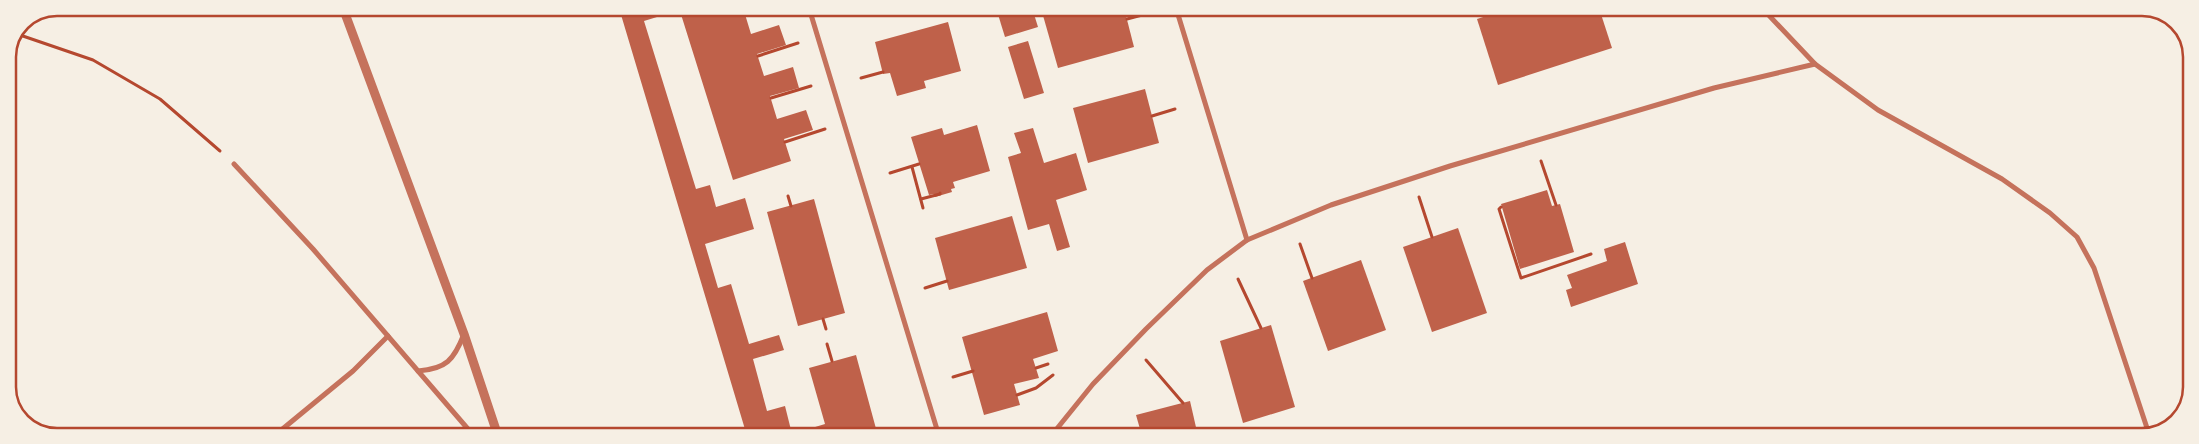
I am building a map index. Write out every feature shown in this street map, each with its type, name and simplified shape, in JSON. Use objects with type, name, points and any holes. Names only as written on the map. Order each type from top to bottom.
[{"type":"street","points":[[346,16],[464,334],[495,428]]},
{"type":"street","points":[[811,16],[937,428]]},
{"type":"street","points":[[1178,16],[1247,240]]},
{"type":"street","points":[[1770,16],[1815,64],[1878,110],[2002,179],[2050,212],[2076,237],[2094,268],[2147,427]]},
{"type":"street","points":[[1057,428],[1093,384],[1146,330],[1207,270],[1247,240],[1330,205],[1460,163],[1714,88],[1815,64]]},
{"type":"street","points":[[234,164],[313,249],[467,428]]},
{"type":"street","points":[[418,371],[436,370],[449,361],[459,349],[464,334]]},
{"type":"street","points":[[284,428],[353,371],[388,336]]},
{"type":"path","points":[[1127,19],[1138,16]]},
{"type":"path","points":[[22,36],[93,60],[160,99],[234,164]]},
{"type":"path","points":[[758,56],[800,43]]},
{"type":"path","points":[[861,78],[883,72]]},
{"type":"path","points":[[771,98],[813,86]]},
{"type":"path","points":[[1152,116],[1175,109]]},
{"type":"path","points":[[785,142],[826,128]]},
{"type":"path","points":[[1542,161],[1550,193],[1556,205]]},
{"type":"path","points":[[890,173],[919,164]]},
{"type":"path","points":[[912,167],[923,208]]},
{"type":"path","points":[[921,199],[940,194],[940,192]]},
{"type":"path","points":[[788,196],[791,206]]},
{"type":"path","points":[[1419,197],[1432,237]]},
{"type":"path","points":[[1502,207],[1498,209],[1521,278],[1591,254]]},
{"type":"path","points":[[1300,244],[1312,278]]},
{"type":"path","points":[[1238,279],[1260,328]]},
{"type":"path","points":[[925,288],[947,281]]},
{"type":"path","points":[[822,319],[826,329]]},
{"type":"path","points":[[828,344],[832,362]]},
{"type":"path","points":[[1146,360],[1183,403]]},
{"type":"path","points":[[1036,368],[1048,364]]},
{"type":"path","points":[[953,377],[972,371]]},
{"type":"path","points":[[1017,395],[1036,388],[1052,375]]},
{"type":"building","points":[[621,16],[657,16],[644,21],[696,189],[710,185],[716,207],[745,198],[754,229],[705,244],[718,288],[731,284],[749,344],[779,335],[784,350],[753,359],[767,411],[785,406],[790,428],[745,428]]},
{"type":"building","points":[[682,16],[746,16],[751,34],[779,25],[786,45],[757,54],[764,76],[793,67],[799,88],[770,96],[777,119],[806,110],[813,130],[784,139],[791,161],[733,180]]},
{"type":"building","points":[[998,16],[1035,16],[1038,27],[1005,37]]},
{"type":"building","points":[[1043,16],[1126,16],[1134,47],[1058,68]]},
{"type":"building","points":[[1486,16],[1602,16],[1612,48],[1498,85],[1477,19]]},
{"type":"building","points":[[948,22],[961,71],[924,81],[926,88],[897,96],[890,73],[883,74],[875,42]]},
{"type":"building","points":[[1028,41],[1044,93],[1024,99],[1008,47]]},
{"type":"building","points":[[1145,89],[1159,143],[1088,163],[1073,108]]},
{"type":"building","points":[[977,125],[990,171],[953,182],[955,188],[951,189],[952,192],[935,197],[934,194],[929,195],[911,137],[942,128],[944,135]]},
{"type":"building","points":[[1033,128],[1044,163],[1076,153],[1087,190],[1056,200],[1070,247],[1057,251],[1049,224],[1028,230],[1008,157],[1021,153],[1014,133]]},
{"type":"building","points":[[1547,190],[1552,206],[1560,204],[1574,252],[1520,269],[1501,204]]},
{"type":"building","points":[[814,199],[845,313],[798,326],[767,212]]},
{"type":"building","points":[[1012,216],[1027,268],[949,290],[935,238]]},
{"type":"building","points":[[1458,228],[1487,313],[1432,332],[1403,247]]},
{"type":"building","points":[[1625,242],[1638,284],[1571,307],[1566,290],[1572,288],[1567,275],[1607,261],[1604,249]]},
{"type":"building","points":[[1361,260],[1386,330],[1328,351],[1303,281]]},
{"type":"building","points":[[1047,312],[1058,351],[1033,359],[1039,378],[1014,384],[1020,405],[984,415],[962,337]]},
{"type":"building","points":[[1271,325],[1295,407],[1243,423],[1220,341]]},
{"type":"building","points":[[856,355],[876,428],[812,428],[825,424],[809,368]]},
{"type":"building","points":[[1190,401],[1196,428],[1140,428],[1136,415]]}]
